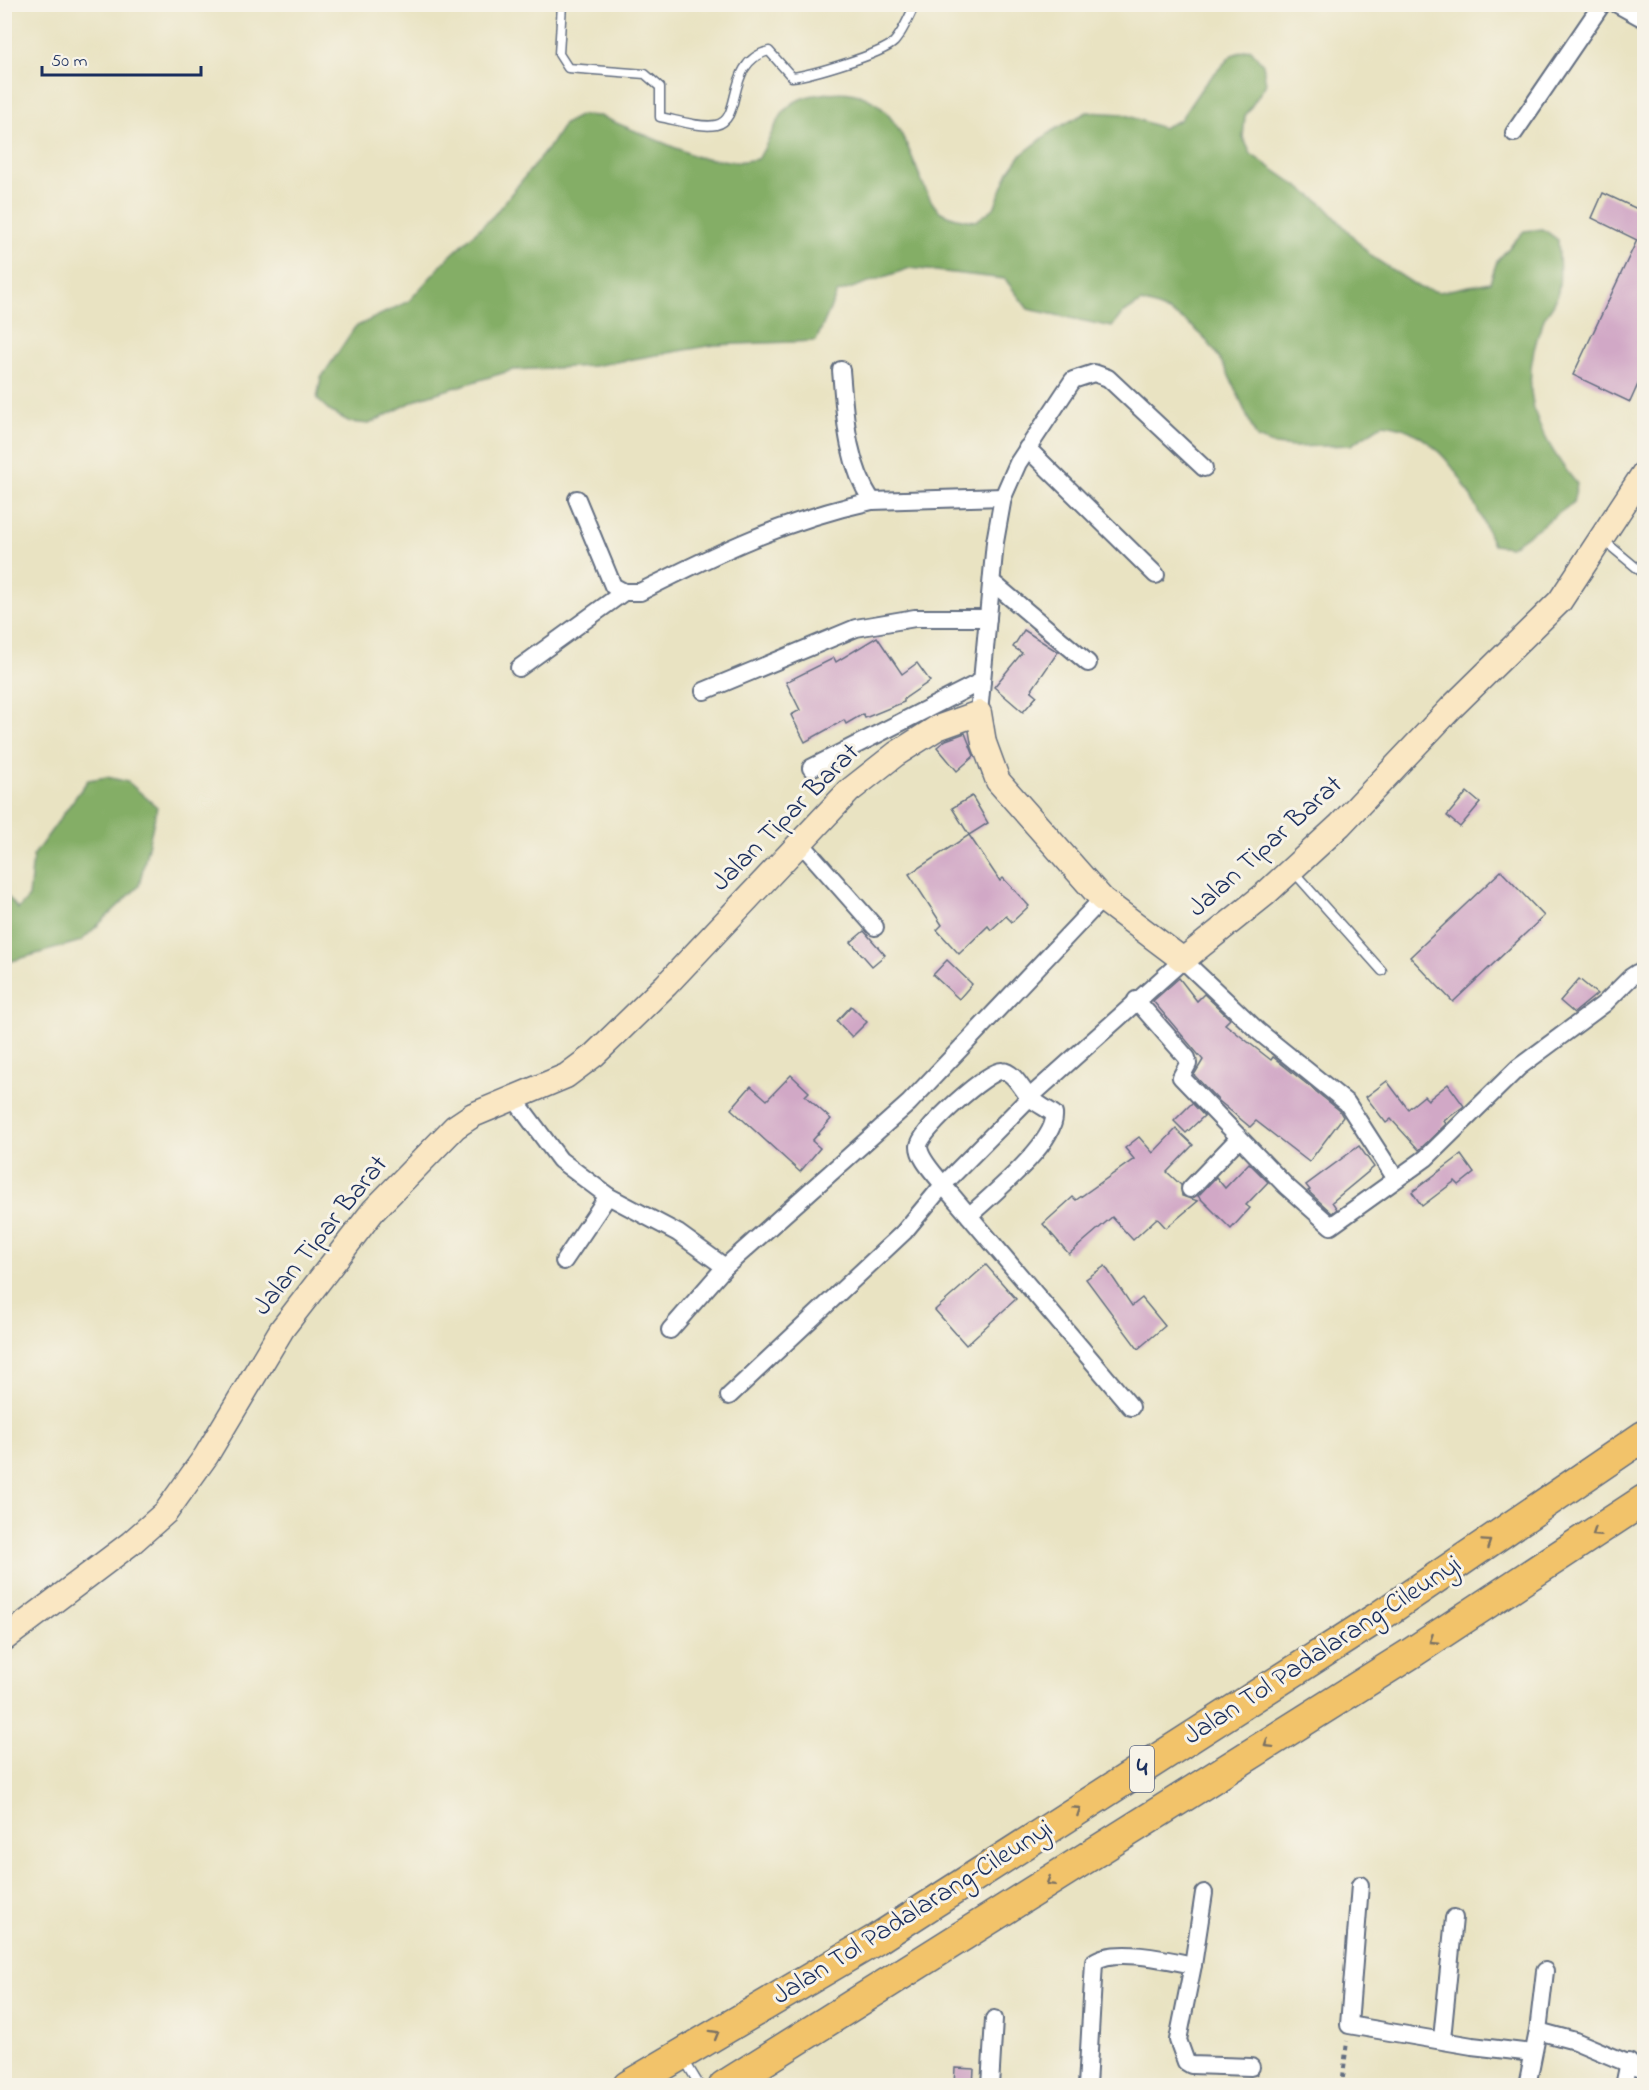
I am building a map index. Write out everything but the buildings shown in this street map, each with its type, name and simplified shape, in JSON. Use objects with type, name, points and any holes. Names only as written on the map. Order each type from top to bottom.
[{"type":"highway","name":"Jalan Tol Padalarang–Cileunyi","points":[[628,2085],[877,1939],[1380,1616],[1644,1436]]},
{"type":"highway","name":"Jalan Tol Padalarang–Cileunyi","points":[[724,2085],[1400,1661],[1644,1500]]},
{"type":"street","points":[[1514,133],[1602,4]]},
{"type":"street","points":[[1617,4],[1644,19]]},
{"type":"street","points":[[841,370],[854,466],[872,501]]},
{"type":"street","points":[[1204,468],[1101,374],[1081,375],[1073,380],[1018,463],[1003,497],[979,713],[984,743],[998,781],[1102,899],[1183,960],[1258,1031],[1347,1103],[1396,1179]]},
{"type":"street","points":[[1027,448],[1156,575]]},
{"type":"street","name":"Jalan Tipar Barat","points":[[1183,960],[1292,870],[1340,825],[1475,684],[1560,601],[1644,473]]},
{"type":"street","points":[[577,499],[613,586],[624,592],[640,592],[732,545],[774,528],[834,509],[872,501],[1003,497]]},
{"type":"street","points":[[992,582],[1088,663]]},
{"type":"street","points":[[519,668],[624,592]]},
{"type":"street","points":[[704,691],[856,628],[915,618],[988,618]]},
{"type":"street","points":[[811,768],[982,681]]},
{"type":"street","name":"Jalan Tipar Barat","points":[[4,1639],[115,1555],[166,1512],[206,1456],[282,1329],[373,1211],[455,1126],[473,1115],[566,1076],[594,1055],[666,985],[849,791],[896,754],[937,728],[979,713]]},
{"type":"street","points":[[799,842],[875,927]]},
{"type":"street","points":[[670,1330],[725,1267],[909,1103],[1102,899]]},
{"type":"street","points":[[729,1396],[904,1232],[943,1185],[1030,1097],[1183,960]]},
{"type":"street","points":[[1136,1000],[1187,1058],[1188,1064],[1181,1077],[1326,1225],[1331,1226],[1426,1158],[1519,1067],[1604,1004],[1631,977],[1637,973],[1644,974]]},
{"type":"street","points":[[969,1216],[1041,1146],[1053,1128],[1054,1114],[1030,1097],[1007,1071],[1000,1070],[990,1074],[925,1133],[919,1145],[920,1153],[943,1185],[969,1216],[1131,1407]]},
{"type":"street","points":[[513,1097],[560,1160],[608,1196],[678,1233],[725,1267]]},
{"type":"street","points":[[1190,1189],[1239,1138]]},
{"type":"street","points":[[564,1261],[608,1196]]},
{"type":"street","points":[[1360,1885],[1348,2025],[1442,2039],[1472,2046],[1533,2053]]},
{"type":"street","points":[[1204,1893],[1178,2040],[1186,2062],[1191,2065],[1251,2067]]},
{"type":"street","points":[[1442,2039],[1454,1918]]},
{"type":"street","points":[[1087,2085],[1094,1962],[1102,1957],[1134,1956],[1193,1965]]},
{"type":"street","points":[[1527,2085],[1538,2031],[1545,1971]]},
{"type":"street","points":[[990,2085],[994,2019]]},
{"type":"street","points":[[1538,2031],[1575,2041],[1644,2070]]},
{"type":"street","points":[[1624,2085],[1629,2062]]},
{"type":"lane","points":[[562,4],[559,54],[568,68],[645,74],[660,87],[660,117],[713,126],[724,123],[731,115],[736,84],[746,68],[762,53],[769,51],[792,77],[807,76],[837,64],[869,57],[893,43],[915,4]]},
{"type":"lane","points":[[1602,539],[1644,574]]},
{"type":"lane","points":[[1292,870],[1382,972]]},
{"type":"lane","points":[[681,2055],[700,2085]]},
{"type":"path","points":[[1342,2085],[1348,2025]]},
{"type":"green space","points":[[1250,49],[1263,64],[1266,84],[1245,116],[1243,137],[1251,154],[1323,204],[1371,256],[1420,288],[1439,292],[1490,282],[1497,261],[1524,231],[1543,229],[1558,240],[1560,270],[1558,293],[1544,319],[1536,343],[1531,365],[1531,386],[1540,426],[1549,445],[1577,484],[1573,503],[1511,547],[1493,545],[1465,486],[1438,451],[1422,438],[1404,429],[1383,424],[1351,445],[1294,447],[1275,445],[1257,438],[1227,372],[1203,337],[1187,322],[1167,311],[1141,302],[1121,315],[1112,327],[1028,309],[1005,279],[910,268],[837,293],[816,341],[714,345],[593,366],[513,370],[420,398],[369,424],[350,422],[331,412],[317,399],[321,378],[355,327],[409,301],[448,258],[494,215],[552,143],[564,124],[581,115],[600,116],[697,157],[737,162],[758,159],[782,114],[797,101],[829,93],[848,93],[864,97],[878,105],[899,129],[926,191],[937,209],[954,217],[976,221],[994,208],[1009,171],[1021,155],[1052,131],[1087,112],[1123,114],[1162,128],[1180,120],[1203,86],[1232,55]]},
{"type":"green space","points":[[107,777],[128,782],[157,807],[139,886],[81,941],[5,963],[5,886],[6,894],[18,909],[29,897],[33,856],[88,780]]}]
